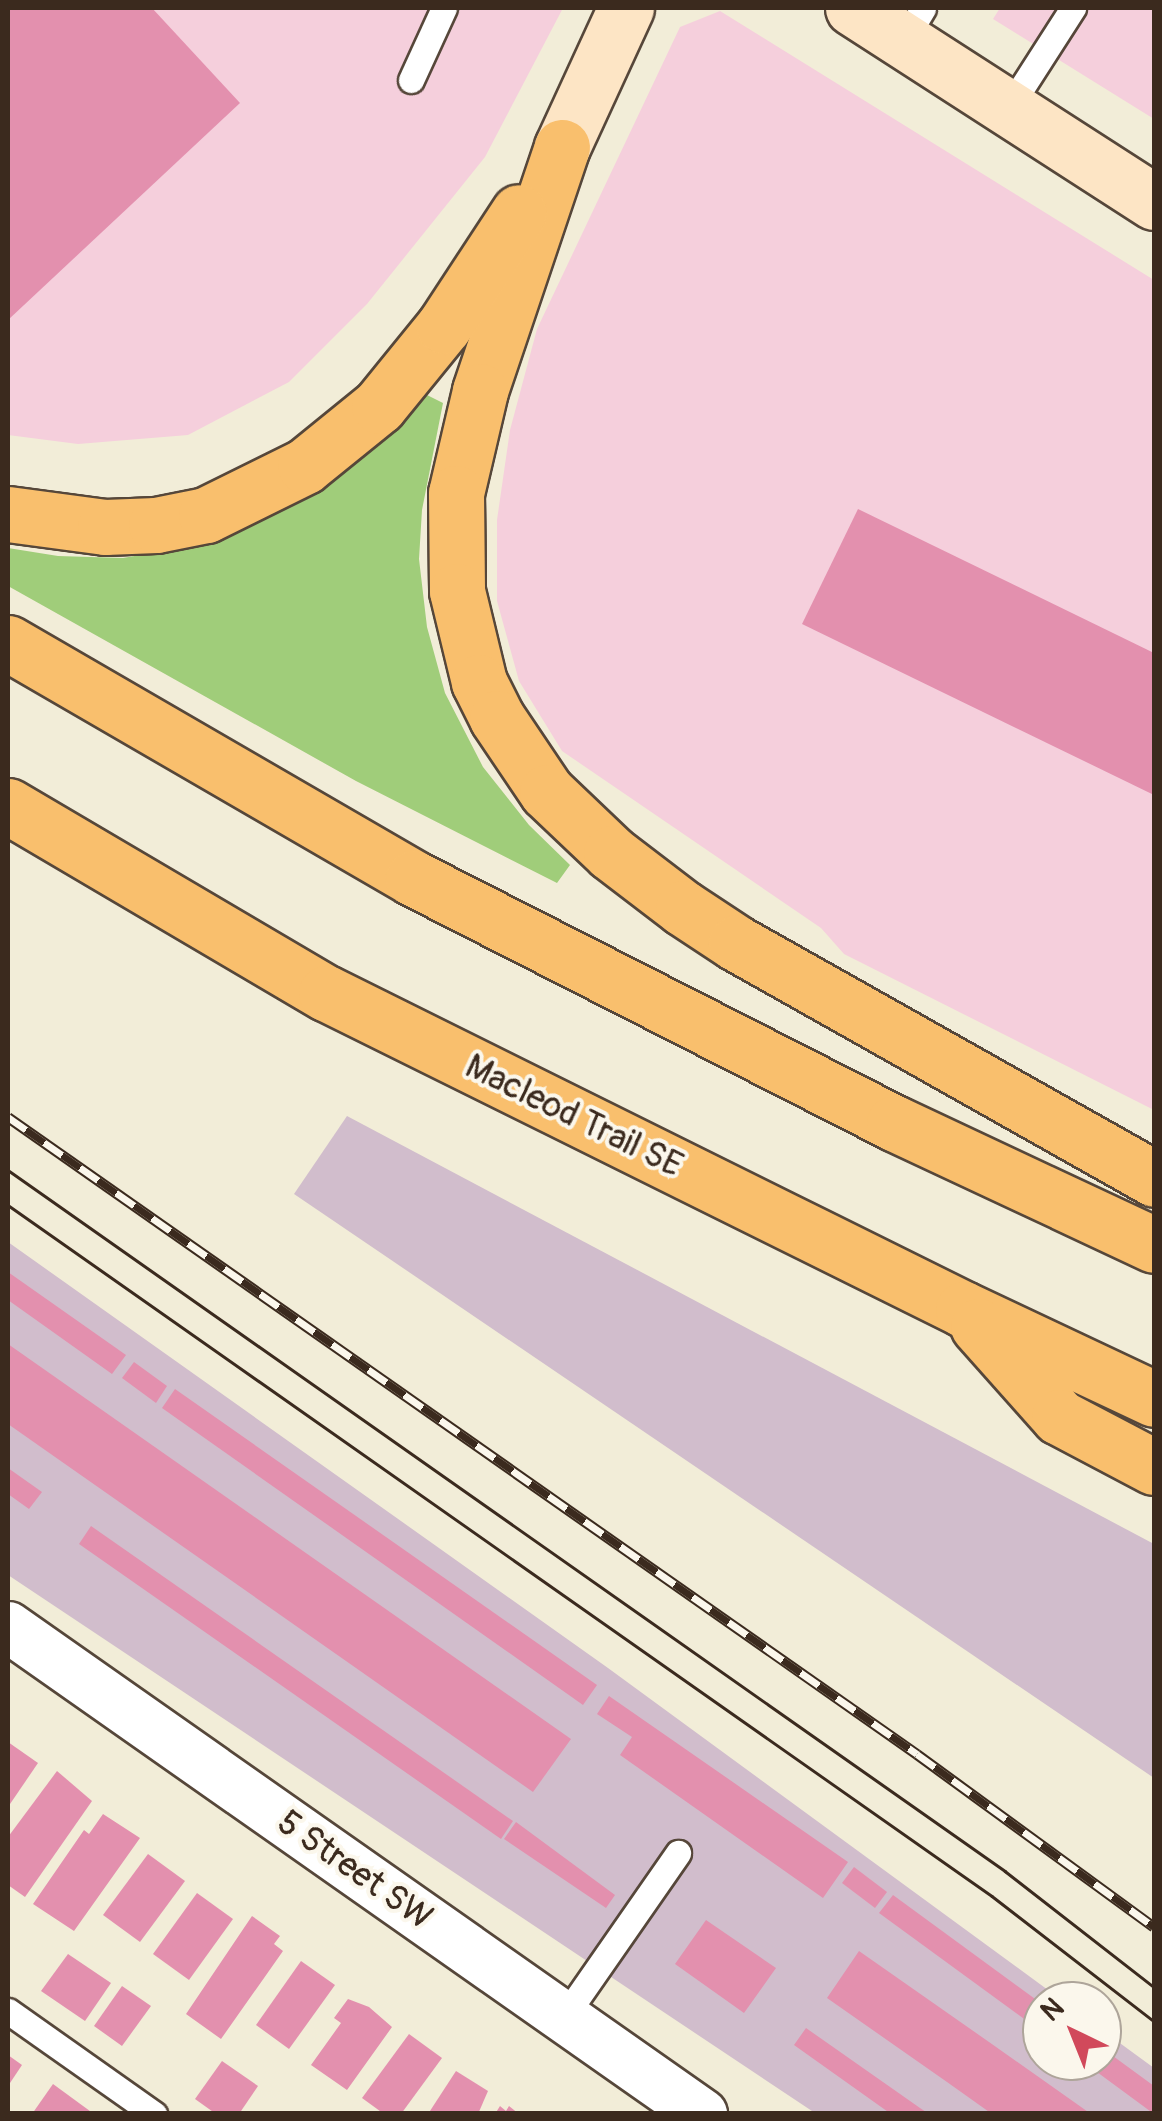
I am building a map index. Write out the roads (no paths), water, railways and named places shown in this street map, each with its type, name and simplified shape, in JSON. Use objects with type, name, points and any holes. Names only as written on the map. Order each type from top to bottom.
[{"type":"highway","points":[[8,514],[105,527],[156,525],[206,515],[305,466],[379,406],[411,368],[562,147]]},
{"type":"highway","points":[[562,147],[480,392],[456,494],[456,576],[466,636],[479,682],[512,744],[547,792],[576,822],[683,908],[736,943],[1154,1179]]},
{"type":"highway","points":[[8,642],[413,878],[894,1123],[1154,1246]]},
{"type":"highway","name":"Macleod Trail SE","points":[[8,806],[326,993],[962,1309],[1154,1399]]},
{"type":"highway","points":[[962,1309],[1059,1417],[1154,1467]]},
{"type":"street","points":[[562,147],[626,8]]},
{"type":"street","points":[[853,8],[914,24],[1010,106],[1149,185]]},
{"type":"street","name":"5 Street SW","points":[[8,1626],[702,2114]]},
{"type":"lane","points":[[411,80],[444,8]]},
{"type":"lane","points":[[1010,106],[1073,8]]},
{"type":"lane","points":[[564,2016],[678,1852]]},
{"type":"lane","points":[[8,2010],[154,2114]]},
{"type":"tram line","points":[[8,1170],[1005,1871],[1154,1987]]},
{"type":"tram line","points":[[8,1205],[992,1896],[1154,2021]]},
{"type":"railway","points":[[8,1117],[917,1754],[1154,1927]]}]
